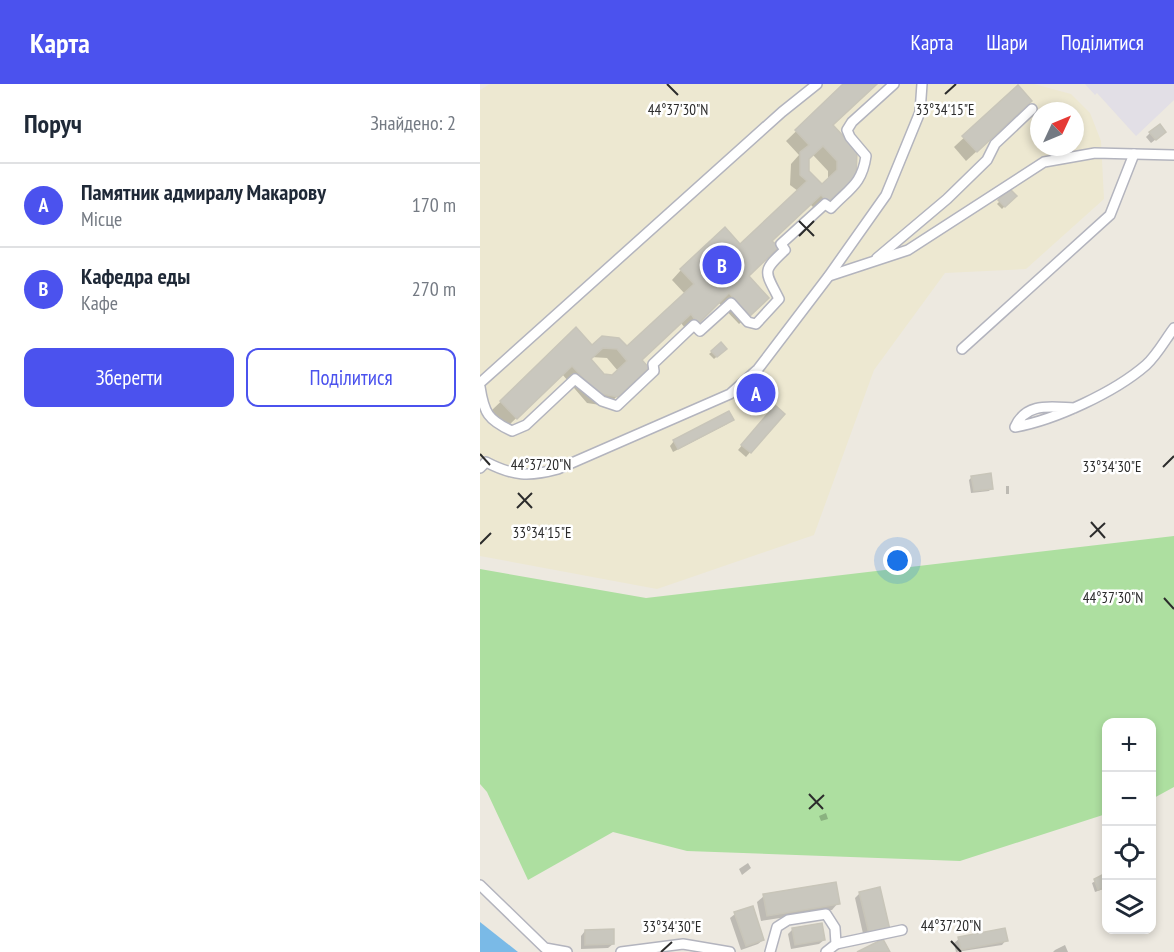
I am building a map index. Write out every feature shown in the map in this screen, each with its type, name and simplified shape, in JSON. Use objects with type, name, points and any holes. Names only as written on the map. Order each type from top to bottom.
[{"type":"street","points":[[817,84],[766,127],[480,385],[488,416],[499,425],[512,431],[525,425],[575,379],[602,401],[617,406],[654,371],[652,364],[694,325],[700,331],[731,303],[748,322],[756,324],[779,299],[767,274],[768,266],[785,250],[781,244],[825,204],[831,208],[860,179],[866,156],[847,130],[852,122],[894,84]]},
{"type":"street","points":[[482,462],[515,474],[537,475],[558,469],[730,394],[758,369],[828,277],[886,195],[920,112],[922,84]]},
{"type":"street","points":[[873,261],[947,200],[987,160],[995,144],[1030,111]]},
{"type":"street","points":[[828,277],[908,250],[1044,162],[1101,153],[1174,155]]},
{"type":"street","points":[[962,349],[1110,215],[1134,154]]},
{"type":"street","points":[[1074,408],[1028,409],[1019,417],[1015,427],[1074,408],[1098,396],[1145,366],[1174,328]]},
{"type":"street","points":[[480,885],[545,948],[567,952]]},
{"type":"street","points":[[770,952],[777,927],[788,920],[826,914],[835,928],[836,944]]},
{"type":"street","points":[[826,952],[836,944],[902,930]]},
{"type":"street","points":[[621,952],[683,944],[730,952]]},
{"type":"shaded area","points":[[490,84],[1034,84],[1071,94],[1079,102],[1030,102],[1030,156],[1084,156],[1084,107],[1090,113],[1101,141],[1104,199],[1026,269],[945,273],[874,370],[814,535],[657,589],[480,556],[480,90]]},
{"type":"shaded area","points":[[1085,84],[1174,84],[1174,100],[1136,136],[1097,93],[1095,95]]},
{"type":"green space","points":[[1174,536],[1174,787],[1156,797],[1156,718],[1102,718],[1102,815],[960,861],[687,851],[613,832],[528,880],[487,792],[480,784],[480,569],[646,598]]},
{"type":"water","points":[[480,922],[518,952],[480,952]]},
{"type":"building","points":[[843,84],[877,84],[833,125],[857,151],[856,177],[828,202],[821,195],[772,241],[779,247],[749,276],[769,298],[750,316],[729,293],[698,324],[691,314],[642,360],[649,368],[618,397],[597,393],[572,366],[517,419],[500,401],[576,327],[592,345],[602,336],[619,338],[627,346],[694,284],[680,269],[725,227],[740,244],[807,181],[800,175],[800,152],[809,145],[795,130]],"holes":[[[823,146],[837,161],[837,170],[822,184],[809,171],[809,159]],[[603,348],[617,349],[627,361],[612,375],[604,374],[591,359]]]},
{"type":"building","points":[[1018,85],[1032,101],[977,152],[962,136]]},
{"type":"building","points":[[1160,124],[1166,132],[1156,140],[1149,132]]},
{"type":"building","points":[[1010,189],[1017,196],[1005,207],[998,200]]},
{"type":"building","points":[[721,342],[727,349],[717,357],[711,351]]},
{"type":"building","points":[[775,405],[785,414],[751,453],[741,445]]},
{"type":"building","points":[[729,411],[734,420],[678,449],[673,440]]},
{"type":"building","points":[[991,473],[993,489],[974,491],[971,476]]},
{"type":"building","points":[[1102,875],[1102,888],[1098,890],[1094,879]]},
{"type":"building","points":[[836,882],[840,904],[767,916],[763,894]]},
{"type":"building","points":[[880,887],[890,930],[869,934],[859,892]]},
{"type":"building","points":[[753,906],[764,940],[746,946],[734,912]]},
{"type":"building","points":[[822,923],[825,940],[795,945],[792,928]]},
{"type":"building","points":[[1005,928],[1008,941],[961,950],[958,937]]},
{"type":"building","points":[[614,929],[614,944],[585,945],[585,930]]},
{"type":"building","points":[[883,939],[890,952],[857,952]]},
{"type":"place","name":"Кафедра еды","points":[[722,265]]},
{"type":"place","name":"Памятник адмиралу Макарову","points":[[756,393]]}]
